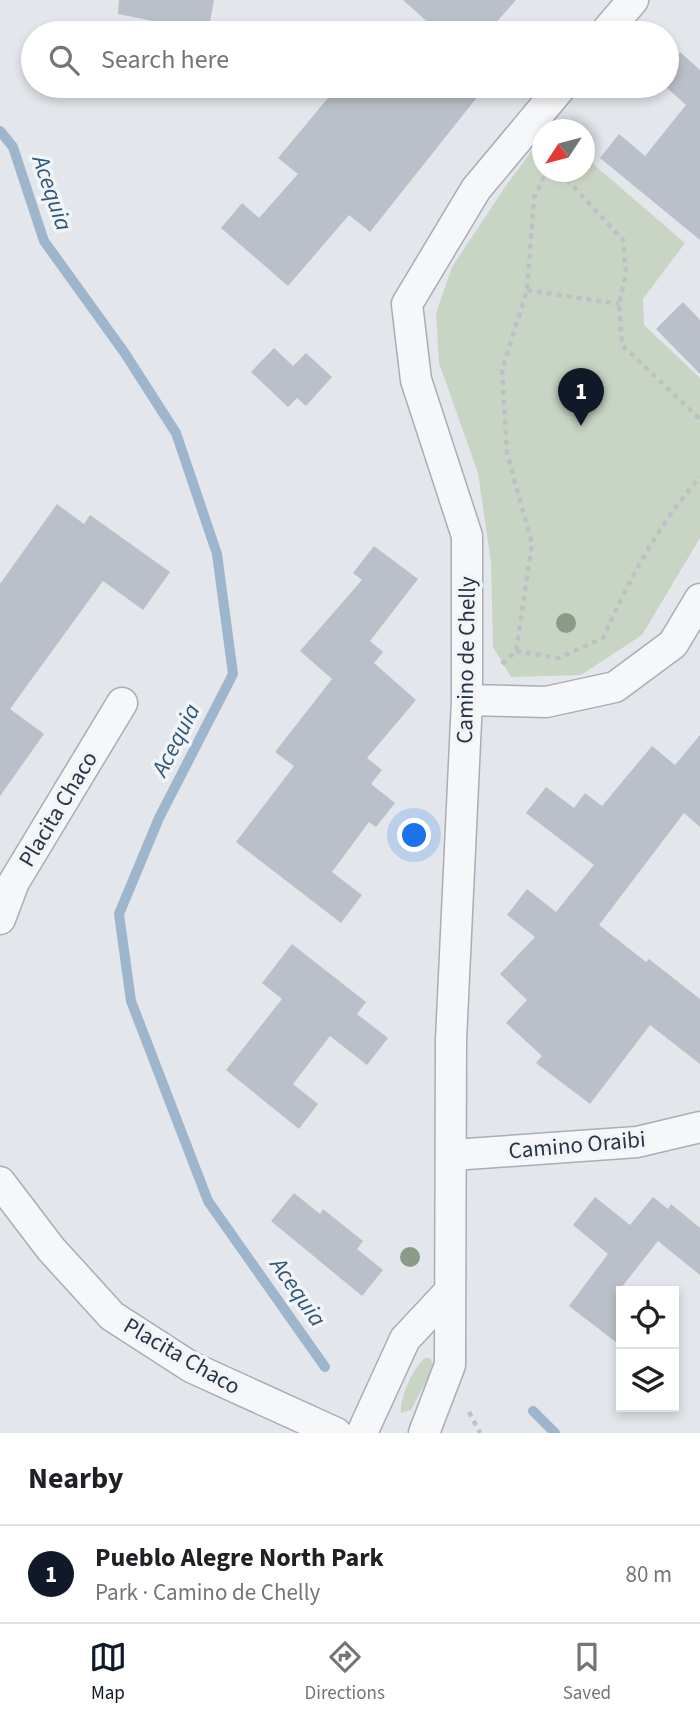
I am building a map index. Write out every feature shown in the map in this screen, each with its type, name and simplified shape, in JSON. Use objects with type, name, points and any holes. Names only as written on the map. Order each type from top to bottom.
[{"type":"street","points":[[615,21],[633,0]]},
{"type":"street","name":"Camino de Chelly","points":[[424,1433],[450,1365],[453,1155],[451,1040],[467,700],[467,536],[416,380],[407,304],[476,189],[552,98]]},
{"type":"street","points":[[467,700],[546,702],[615,687],[673,644],[700,599]]},
{"type":"street","name":"Placita Chaco","points":[[0,919],[14,882],[122,703]]},
{"type":"street","name":"Camino Oraibi","points":[[453,1155],[637,1142],[700,1127]]},
{"type":"street","name":"Placita Chaco","points":[[0,1182],[51,1249],[112,1316],[191,1367],[335,1433]]},
{"type":"street","points":[[362,1433],[405,1339],[449,1292]]},
{"type":"path","points":[[467,700],[516,651],[532,544],[507,453],[502,370],[527,290],[534,198],[541,182]]},
{"type":"path","points":[[569,182],[623,240],[626,273],[619,304],[622,345],[700,419]]},
{"type":"path","points":[[527,290],[619,304]]},
{"type":"path","points":[[516,651],[559,658],[603,638],[628,581],[677,503],[700,477]]},
{"type":"path","points":[[469,1412],[480,1433]]},
{"type":"green space","points":[[532,150],[532,182],[595,182],[595,166],[685,243],[643,299],[644,325],[700,378],[700,538],[642,635],[581,675],[511,677],[493,647],[491,563],[478,473],[439,363],[436,313],[452,267]]},
{"type":"green space","points":[[425,1358],[430,1358],[434,1366],[411,1410],[401,1413],[408,1383]]},
{"type":"building","points":[[119,0],[214,0],[210,21],[153,21],[118,14]]},
{"type":"building","points":[[403,0],[516,0],[498,21],[427,21]]},
{"type":"building","points":[[679,53],[700,70],[700,240],[600,158],[619,134],[645,156],[686,105],[678,98]]},
{"type":"building","points":[[328,98],[476,98],[370,232],[349,215],[288,286],[221,228],[242,203],[259,218],[298,174],[278,158]]},
{"type":"building","points":[[683,302],[700,320],[700,374],[656,329]]},
{"type":"building","points":[[274,348],[293,366],[306,353],[332,377],[306,406],[297,398],[288,407],[251,372]]},
{"type":"building","points":[[57,504],[84,524],[90,515],[170,572],[143,610],[103,581],[10,709],[44,734],[0,796],[0,584]]},
{"type":"building","points":[[374,546],[418,579],[370,641],[383,652],[374,663],[416,700],[367,758],[382,770],[371,784],[395,803],[376,827],[369,822],[332,872],[362,895],[341,923],[236,842],[294,766],[275,752],[332,679],[300,651],[362,580],[353,573]]},
{"type":"building","points":[[700,735],[700,827],[684,813],[599,925],[646,962],[649,959],[700,999],[700,1064],[650,1025],[590,1104],[536,1063],[542,1056],[506,1023],[527,1000],[500,974],[535,937],[507,915],[527,889],[556,912],[594,865],[526,813],[546,787],[574,808],[585,793],[602,806],[652,746],[675,765]]},
{"type":"building","points":[[292,944],[366,1002],[357,1014],[388,1038],[367,1065],[330,1036],[293,1084],[318,1104],[299,1129],[226,1070],[282,999],[262,983]]},
{"type":"building","points":[[294,1193],[320,1214],[323,1209],[363,1241],[357,1249],[383,1270],[362,1296],[271,1221]]},
{"type":"building","points":[[595,1197],[630,1225],[653,1197],[668,1209],[671,1204],[700,1228],[700,1275],[658,1241],[623,1286],[616,1286],[616,1342],[569,1306],[608,1254],[573,1225]]},
{"type":"waterway","name":"Acequia","points":[[0,131],[13,147],[44,241],[124,352],[176,433],[217,554],[233,674],[159,818],[119,914],[131,1001],[208,1201],[325,1367]]},
{"type":"waterway","points":[[533,1411],[555,1433]]},
{"type":"place","name":"Pueblo Alegre North Park","points":[[581,426]]}]
